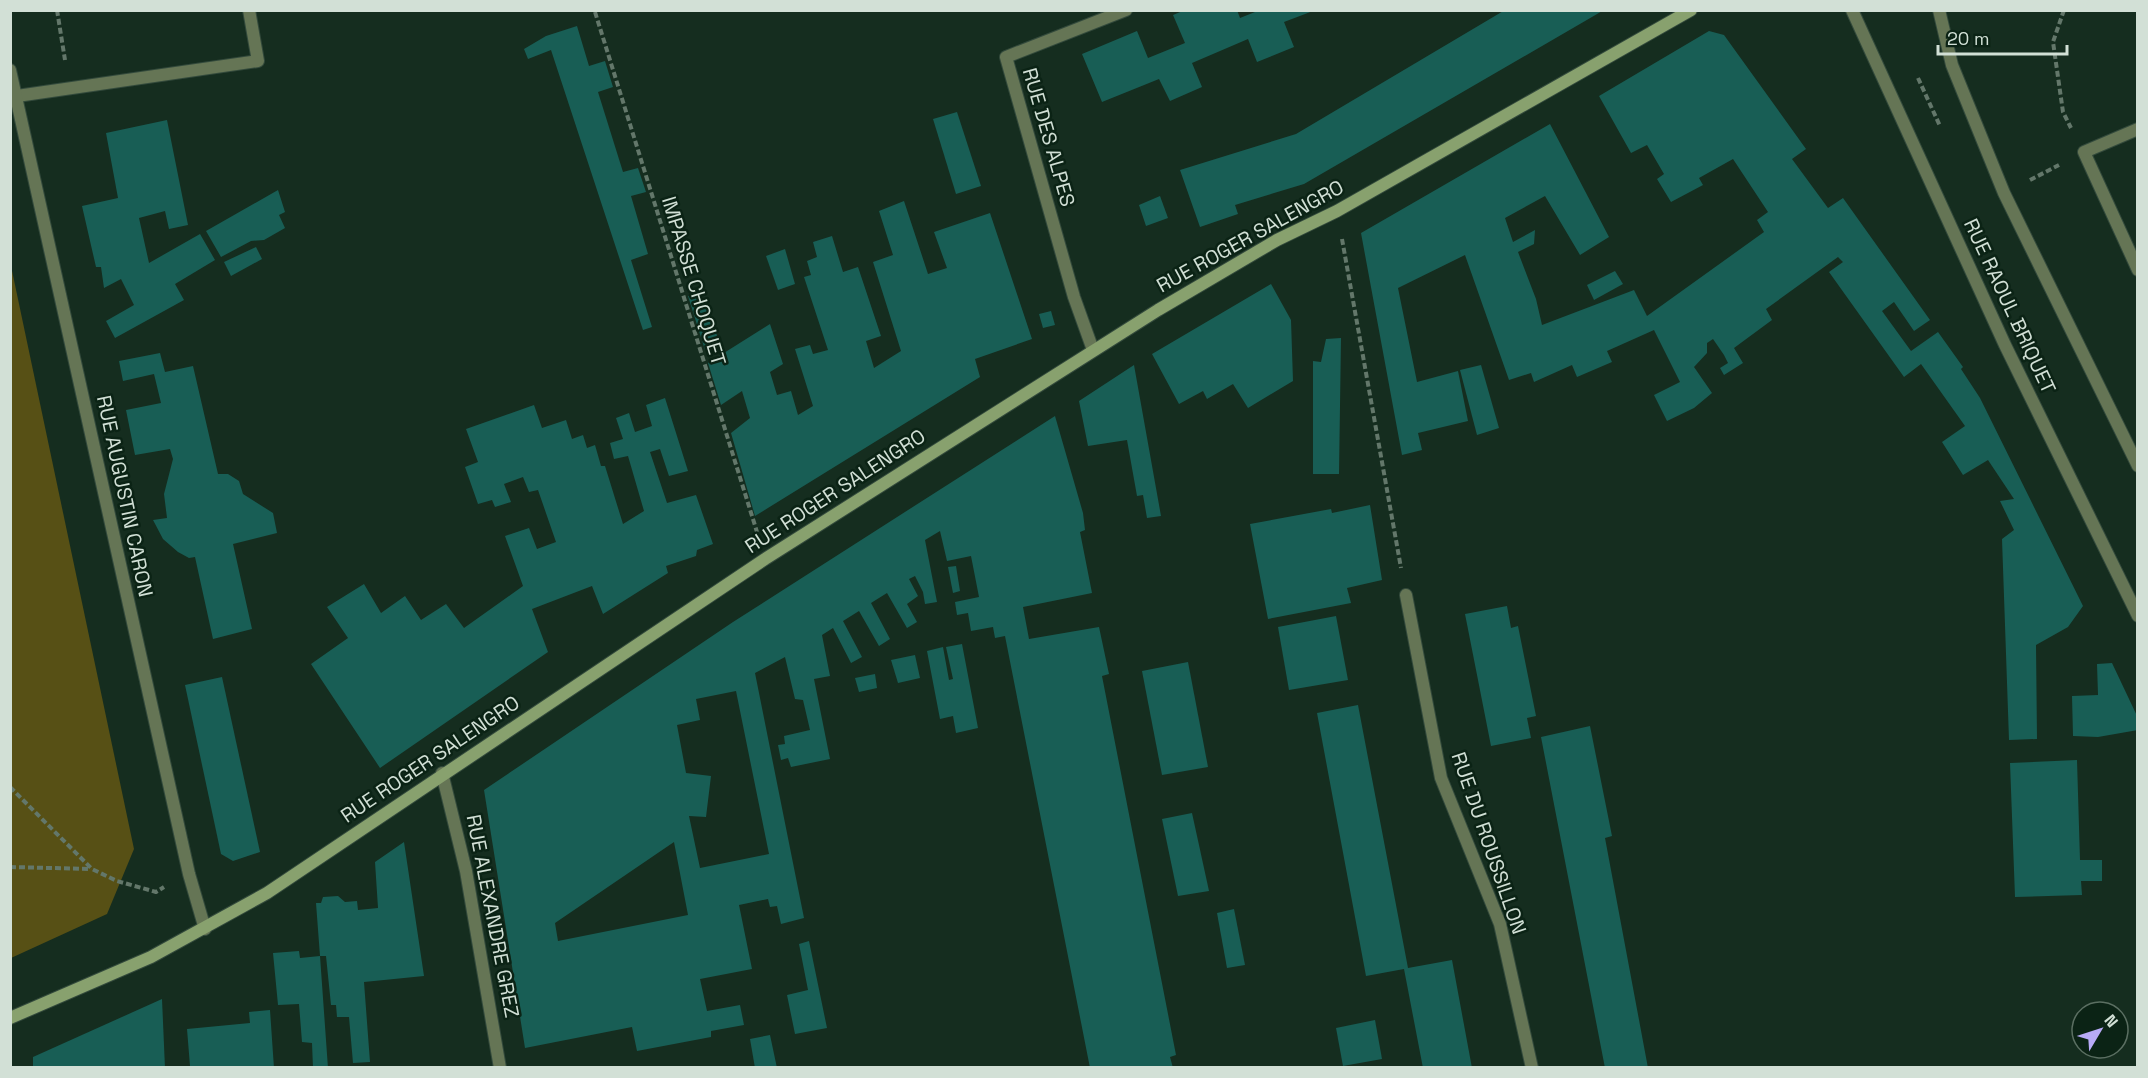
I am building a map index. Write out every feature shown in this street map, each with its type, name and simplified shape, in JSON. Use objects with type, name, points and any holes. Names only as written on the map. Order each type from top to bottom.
[{"type":"main road","name":"RUE ROGER SALENGRO","points":[[10,1018],[151,957],[278,886],[442,773],[765,559],[1092,350],[1277,240],[1336,210],[1691,10]]},
{"type":"street","points":[[16,96],[258,61],[249,10]]},
{"type":"street","name":"RUE DES ALPES","points":[[1092,350],[1074,297],[1006,57],[1126,10]]},
{"type":"street","name":"RUE RAOUL BRIQUET","points":[[1852,10],[2005,345],[2138,616]]},
{"type":"street","points":[[1939,10],[1952,65],[2004,194],[2138,466]]},
{"type":"street","name":"RUE AUGUSTIN CARON","points":[[10,70],[189,874],[204,929]]},
{"type":"street","points":[[2138,129],[2084,153],[2138,270]]},
{"type":"street","name":"RUE DU ROUSSILLON","points":[[1406,595],[1442,778],[1500,924],[1532,1068]]},
{"type":"street","name":"RUE ALEXANDRE GREZ","points":[[442,773],[466,871],[500,1068]]},
{"type":"path","points":[[57,10],[69,88]]},
{"type":"path","points":[[2004,194],[2084,153],[2063,112],[2053,42],[2064,10]]},
{"type":"path","name":"IMPASSE CHOQUET","points":[[595,12],[765,559]]},
{"type":"path","points":[[1336,210],[1406,595]]},
{"type":"path","points":[[10,787],[92,869],[117,881],[156,892],[189,874]]},
{"type":"path","points":[[10,867],[92,869]]},
{"type":"shaded area","points":[[11,266],[134,849],[107,914],[11,958]]},
{"type":"building","points":[[1185,10],[1237,10],[1240,18],[1260,10],[1313,11],[1284,22],[1294,47],[1257,62],[1248,39],[1192,63],[1202,87],[1170,101],[1159,79],[1102,102],[1082,54],[1137,31],[1148,58],[1185,43],[1173,15]]},
{"type":"building","points":[[1505,10],[1604,10],[1304,184],[1235,205],[1238,214],[1200,227],[1180,170],[1296,134]]},
{"type":"building","points":[[577,26],[589,66],[605,61],[613,87],[598,92],[623,172],[638,168],[646,192],[631,196],[648,254],[631,260],[652,327],[643,330],[551,50],[528,59],[524,49],[546,36]]},
{"type":"building","points":[[1709,31],[1724,35],[1806,149],[1792,159],[1828,208],[1843,198],[1930,320],[1914,331],[1894,302],[1882,311],[1911,351],[1938,332],[1963,367],[1961,369],[1980,398],[2083,606],[2068,627],[2036,645],[2037,739],[2009,740],[2002,539],[2014,530],[2000,501],[2014,499],[1988,460],[1963,475],[1942,442],[1965,426],[1921,364],[1904,377],[1829,272],[1843,262],[1838,257],[1766,309],[1772,320],[1734,348],[1743,363],[1724,375],[1720,368],[1728,363],[1724,355],[1713,339],[1707,343],[1707,353],[1694,367],[1712,393],[1694,408],[1667,421],[1654,395],[1680,382],[1654,330],[1607,351],[1612,362],[1577,377],[1572,365],[1534,382],[1531,373],[1509,380],[1465,255],[1398,288],[1417,382],[1458,371],[1468,421],[1418,433],[1422,450],[1402,455],[1361,233],[1550,124],[1609,237],[1580,255],[1545,196],[1505,218],[1513,242],[1535,230],[1534,244],[1518,252],[1536,299],[1542,325],[1634,290],[1647,316],[1764,232],[1757,220],[1768,212],[1733,159],[1699,178],[1703,185],[1671,202],[1657,179],[1664,174],[1647,145],[1631,153],[1599,96]]},
{"type":"building","points":[[957,112],[981,186],[956,194],[933,119]]},
{"type":"building","points":[[167,120],[188,225],[169,229],[165,211],[139,218],[149,263],[200,234],[215,260],[175,284],[184,300],[115,338],[106,321],[134,305],[121,279],[104,288],[101,267],[96,267],[82,206],[118,198],[106,133]]},
{"type":"building","points":[[278,190],[285,212],[279,215],[285,228],[264,240],[251,241],[221,257],[206,231]]},
{"type":"building","points":[[1160,196],[1168,218],[1146,226],[1139,205]]},
{"type":"building","points":[[904,201],[928,274],[947,268],[934,232],[990,213],[1032,339],[975,359],[980,377],[755,516],[731,433],[750,418],[742,391],[721,405],[708,363],[770,324],[783,364],[770,372],[777,395],[791,391],[798,415],[813,406],[795,349],[810,345],[813,354],[828,350],[804,277],[811,275],[807,261],[817,257],[813,242],[832,236],[843,272],[858,267],[881,336],[866,341],[874,368],[901,351],[873,262],[893,255],[879,211]]},
{"type":"building","points":[[256,247],[262,259],[231,276],[224,262]]},
{"type":"building","points":[[785,249],[795,284],[778,290],[766,256]]},
{"type":"building","points":[[1615,271],[1623,284],[1594,300],[1587,285]]},
{"type":"building","points":[[1271,284],[1291,320],[1293,381],[1248,408],[1233,384],[1207,399],[1203,391],[1179,404],[1152,354]]},
{"type":"building","points":[[696,294],[698,303],[706,301],[719,342],[705,350],[688,296]]},
{"type":"building","points":[[1051,311],[1055,325],[1043,328],[1039,314]]},
{"type":"building","points":[[1341,338],[1339,474],[1313,474],[1313,361],[1321,362],[1326,339]]},
{"type":"building","points":[[160,353],[165,372],[193,366],[218,474],[228,474],[239,481],[243,494],[273,513],[277,533],[233,544],[252,629],[213,639],[195,557],[189,558],[178,552],[163,539],[153,520],[167,518],[164,494],[173,459],[170,449],[135,455],[126,410],[161,403],[154,374],[123,381],[119,361]]},
{"type":"building","points":[[1134,365],[1161,516],[1147,518],[1143,495],[1137,496],[1127,440],[1088,446],[1079,401]]},
{"type":"building","points":[[1481,365],[1499,428],[1477,435],[1460,370]]},
{"type":"building","points":[[665,398],[688,471],[669,476],[660,449],[650,452],[667,503],[696,495],[713,544],[697,550],[696,556],[666,566],[668,573],[603,614],[592,586],[532,609],[548,652],[380,768],[311,664],[348,638],[327,607],[364,584],[381,613],[405,596],[421,620],[446,604],[464,628],[523,586],[505,536],[529,528],[537,549],[556,542],[538,490],[529,492],[523,477],[504,484],[511,502],[495,507],[492,500],[478,504],[465,467],[478,462],[466,429],[534,405],[542,428],[566,420],[572,439],[583,435],[587,448],[595,445],[601,466],[605,466],[623,524],[644,511],[628,456],[614,459],[610,443],[623,439],[616,418],[629,413],[635,432],[652,426],[646,405]]},
{"type":"building","points":[[1055,416],[1083,513],[1085,530],[1080,532],[1092,593],[1023,607],[1029,639],[1099,627],[1109,674],[1102,676],[1176,1055],[1170,1057],[1173,1068],[1090,1068],[1005,636],[995,638],[993,627],[971,631],[968,613],[957,615],[955,602],[979,597],[971,556],[947,561],[940,531],[925,540],[937,602],[925,604],[923,592],[915,576],[909,579],[918,596],[907,604],[917,622],[907,628],[887,593],[871,603],[890,639],[879,646],[859,611],[843,621],[862,657],[851,663],[833,628],[822,635],[830,676],[814,679],[830,759],[791,767],[788,758],[781,760],[778,745],[785,744],[784,736],[810,730],[803,700],[795,699],[785,657],[755,673],[804,918],[781,924],[777,906],[770,907],[768,899],[739,905],[752,969],[700,979],[707,1011],[740,1005],[744,1025],[711,1031],[711,1037],[637,1051],[632,1027],[525,1048],[484,790],[733,622]],"holes":[[[736,691],[769,854],[700,868],[689,816],[706,817],[711,776],[686,773],[677,725],[700,720],[696,699]],[[674,842],[688,915],[558,941],[555,923]]]},
{"type":"building","points":[[1370,505],[1382,580],[1347,588],[1351,603],[1268,619],[1250,524],[1331,509],[1332,513]]},
{"type":"building","points":[[956,566],[960,591],[953,593],[948,567]]},
{"type":"building","points":[[1507,606],[1511,628],[1518,626],[1536,716],[1527,718],[1531,738],[1491,746],[1465,614]]},
{"type":"building","points":[[1336,616],[1348,680],[1289,690],[1278,627]]},
{"type":"building","points":[[962,644],[978,728],[956,733],[953,716],[940,719],[927,651],[943,647],[949,680],[953,679],[946,647]]},
{"type":"building","points":[[915,655],[920,678],[898,683],[891,660]]},
{"type":"building","points":[[1188,662],[1208,767],[1162,775],[1142,671]]},
{"type":"building","points":[[2112,663],[2138,718],[2138,730],[2098,737],[2073,736],[2072,696],[2098,695],[2097,664]]},
{"type":"building","points":[[875,674],[877,688],[859,692],[855,678]]},
{"type":"building","points":[[222,677],[260,852],[233,861],[221,854],[185,685]]},
{"type":"building","points":[[1358,705],[1408,968],[1452,960],[1472,1068],[1423,1068],[1404,969],[1366,976],[1317,713]]},
{"type":"building","points":[[1590,726],[1612,836],[1605,838],[1648,1068],[1605,1068],[1541,737]]},
{"type":"building","points":[[2077,760],[2080,860],[2102,860],[2102,881],[2081,881],[2082,895],[2015,897],[2010,763]]},
{"type":"building","points":[[1192,813],[1209,891],[1178,896],[1162,819]]},
{"type":"building","points":[[404,842],[424,976],[364,982],[370,1062],[353,1063],[349,1017],[337,1017],[336,1005],[331,1005],[326,956],[320,956],[316,903],[321,903],[323,897],[338,896],[345,902],[357,901],[358,910],[378,908],[375,862]]},
{"type":"building","points":[[1234,909],[1245,965],[1227,968],[1217,913]]},
{"type":"building","points":[[809,941],[827,1028],[795,1034],[787,995],[808,990],[799,944]]},
{"type":"building","points":[[299,951],[300,958],[320,956],[328,1068],[313,1068],[312,1043],[302,1042],[299,1004],[278,1005],[273,953]]},
{"type":"building","points":[[162,999],[165,1068],[33,1068],[33,1057]]},
{"type":"building","points":[[270,1010],[274,1068],[190,1066],[187,1029],[250,1023],[249,1012]]},
{"type":"building","points":[[1375,1020],[1382,1059],[1343,1066],[1336,1028]]},
{"type":"building","points":[[770,1035],[777,1068],[755,1068],[750,1039]]}]
